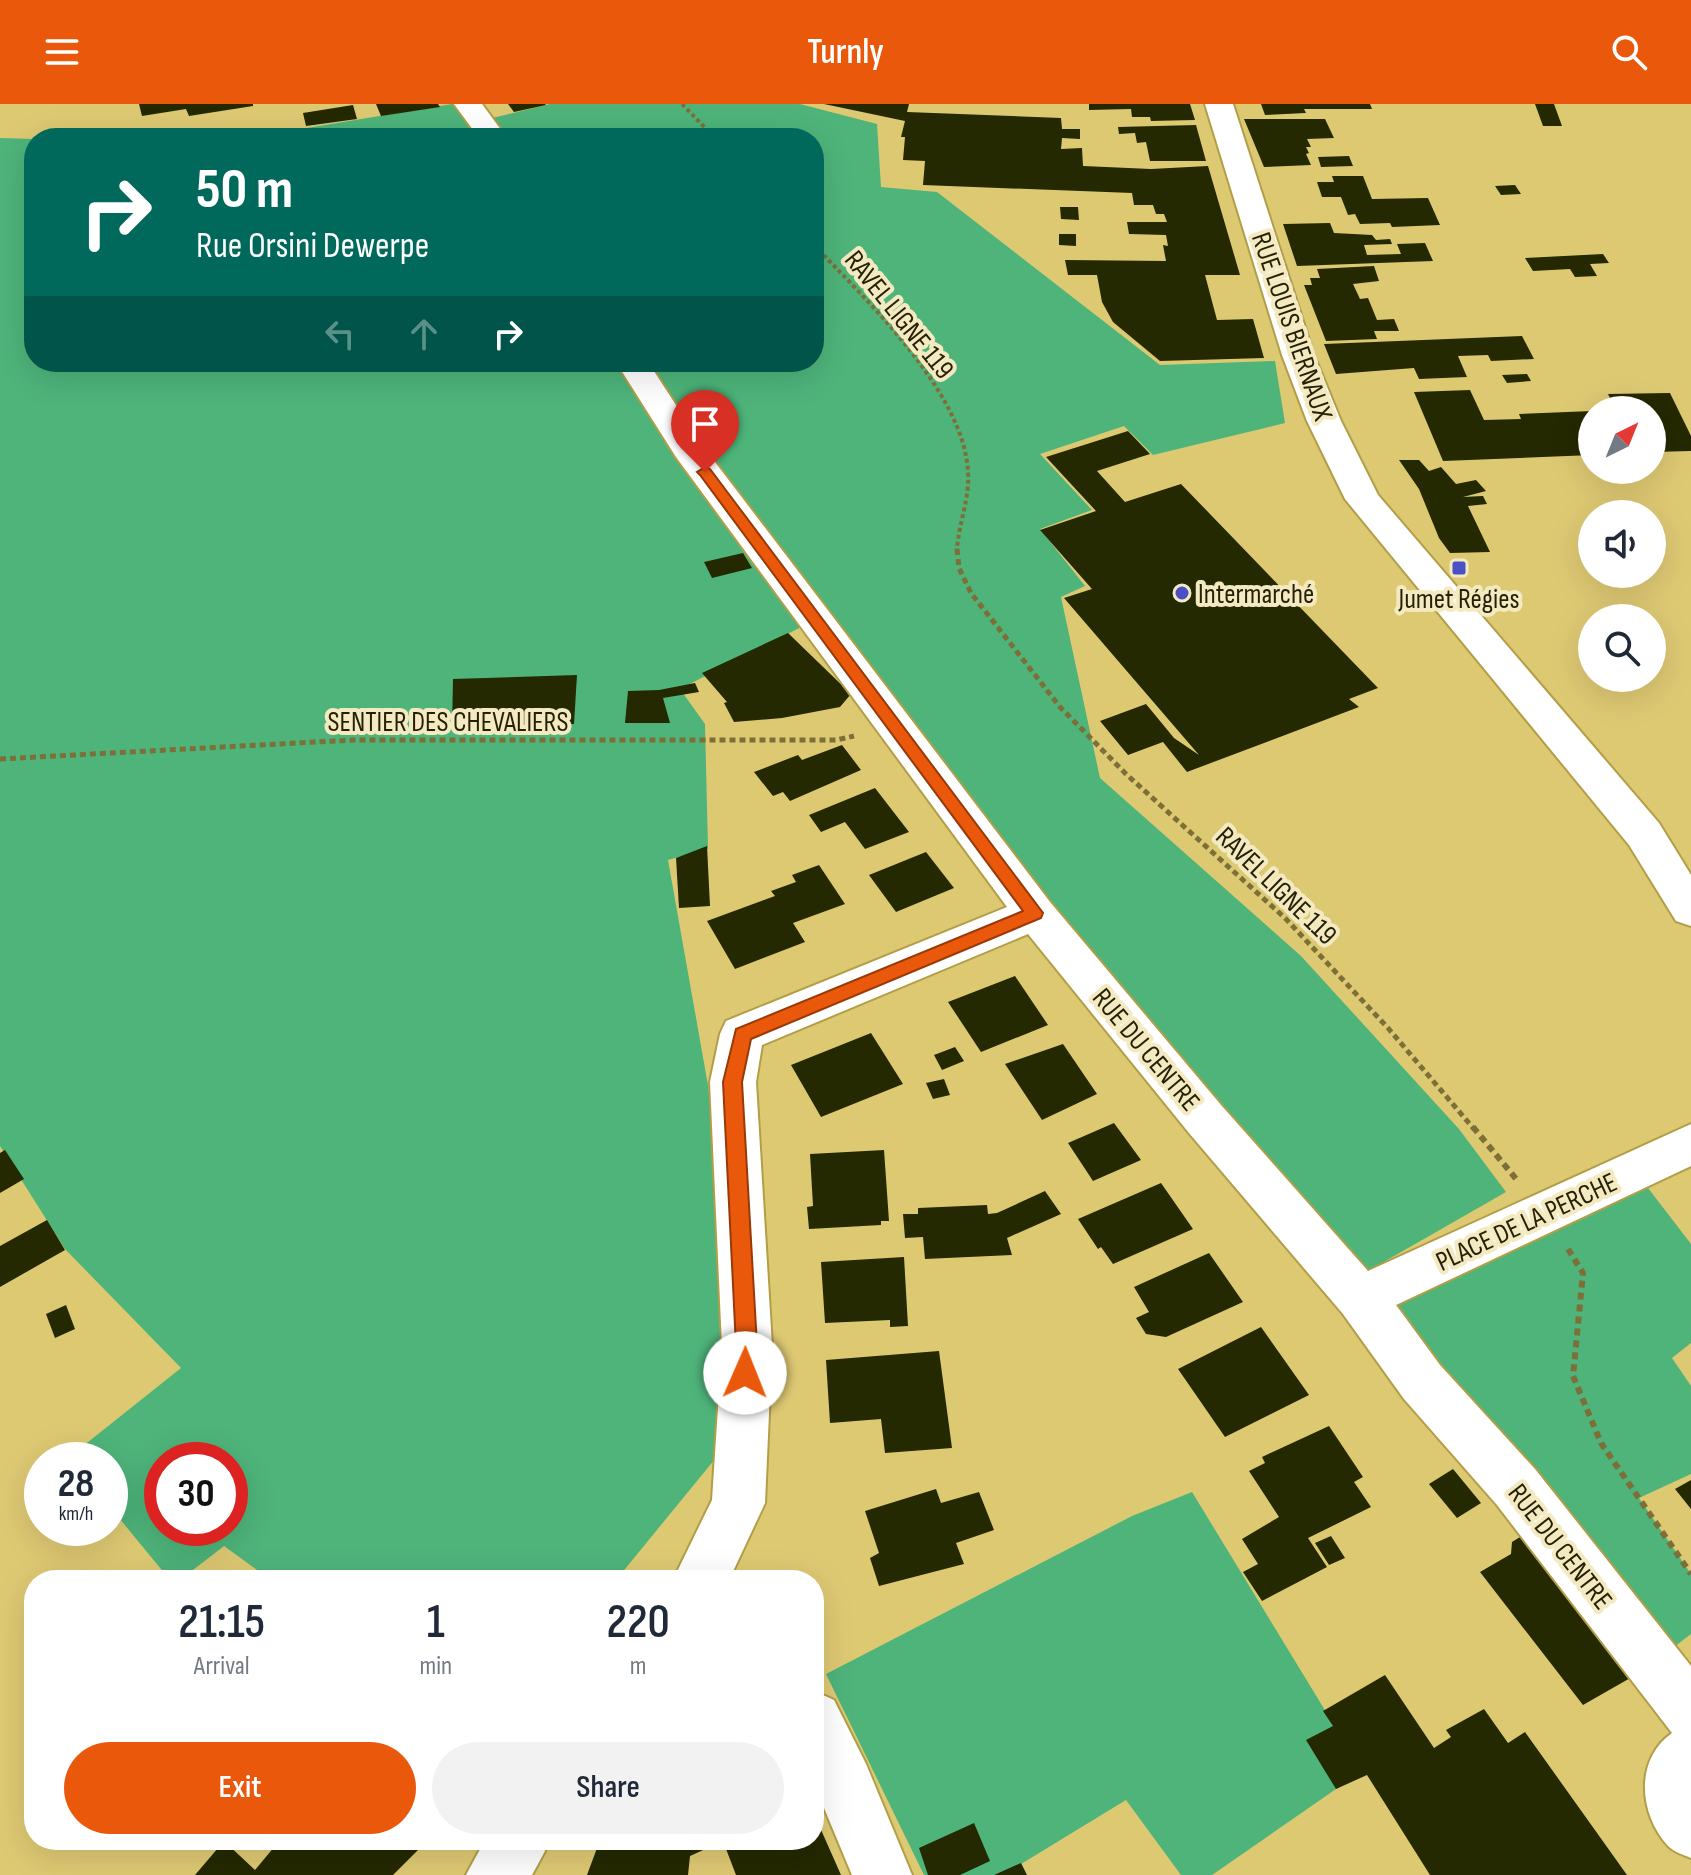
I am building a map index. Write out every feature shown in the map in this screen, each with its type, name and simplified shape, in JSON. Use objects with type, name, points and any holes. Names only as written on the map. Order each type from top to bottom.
[{"type":"street","points":[[468,104],[486,128]]},
{"type":"street","name":"RUE LOUIS BIERNAUX","points":[[1219,104],[1298,355],[1324,421],[1363,499],[1644,834],[1691,910]]},
{"type":"street","name":"RUE DU CENTRE","points":[[638,372],[688,450],[1035,913],[1205,1119],[1361,1298],[1422,1382],[1516,1487],[1691,1712]]},
{"type":"street","points":[[705,1570],[738,1503],[747,1346],[733,1082],[742,1034],[1035,913]]},
{"type":"street","name":"PLACE DE LA PERCHE","points":[[1361,1298],[1691,1144]]},
{"type":"street","points":[[824,1741],[882,1875]]},
{"type":"street","points":[[1691,1754],[1674,1772],[1670,1789],[1691,1828]]},
{"type":"street","points":[[496,1875],[514,1850]]},
{"type":"path","points":[[682,104],[705,128]]},
{"type":"path","name":"RAVEL LIGNE 119","points":[[824,256],[900,340],[934,384],[959,434],[970,478],[958,541],[959,567],[1003,638],[1109,759],[1250,885],[1396,1035],[1543,1212],[1583,1273],[1573,1376],[1601,1443],[1691,1574]]},
{"type":"path","name":"SENTIER DES CHEVALIERS","points":[[0,759],[353,740],[836,740],[896,726]]},
{"type":"green space","points":[[452,104],[468,104],[480,121],[550,104],[800,104],[877,124],[881,187],[937,192],[1160,365],[1275,361],[1285,423],[1153,455],[1124,426],[1040,454],[1092,510],[1040,529],[1085,586],[1061,597],[1100,778],[1301,956],[1459,1129],[1506,1192],[1347,1283],[815,620],[680,689],[705,724],[708,849],[668,860],[709,1091],[742,1426],[624,1570],[257,1570],[224,1546],[193,1570],[162,1570],[128,1529],[128,1442],[88,1442],[181,1368],[65,1249],[0,1146],[0,138],[24,139],[24,372],[824,372],[824,128],[307,128]]},
{"type":"green space","points":[[1635,1171],[1691,1244],[1691,1343],[1672,1358],[1691,1386],[1691,1474],[1639,1498],[1691,1574],[1691,1634],[1653,1663],[1361,1298]]},
{"type":"green space","points":[[1192,1492],[1362,1771],[1212,1875],[1181,1875],[1126,1800],[1021,1864],[996,1875],[924,1875],[826,1674],[1132,1516]]},
{"type":"building","points":[[139,104],[253,106],[189,116],[186,109],[142,116]]},
{"type":"building","points":[[376,104],[438,104],[440,107],[381,116]]},
{"type":"building","points":[[508,104],[545,104],[546,105],[514,112]]},
{"type":"building","points":[[824,104],[909,104],[907,112],[1061,118],[1062,129],[1080,129],[1080,139],[1062,138],[1061,149],[1082,148],[1083,166],[1151,169],[1208,166],[1240,275],[1205,275],[1217,320],[1253,319],[1264,358],[1160,361],[1113,322],[1102,302],[1097,275],[1068,275],[1065,260],[1166,261],[1163,245],[1168,246],[1166,235],[1129,234],[1127,222],[1167,222],[1164,214],[1156,214],[1153,205],[1134,205],[1132,193],[923,185],[925,161],[903,160],[905,137],[901,137],[905,121]]},
{"type":"building","points":[[1089,104],[1190,104],[1195,120],[1151,121],[1150,117],[1132,117],[1131,109],[1089,110]]},
{"type":"building","points":[[1261,104],[1370,104],[1372,109],[1304,109],[1306,113],[1265,115]]},
{"type":"building","points":[[1535,104],[1554,104],[1562,126],[1543,126]]},
{"type":"building","points":[[353,105],[357,119],[306,126],[303,113]]},
{"type":"building","points":[[1244,119],[1325,119],[1334,138],[1307,139],[1311,147],[1306,147],[1309,153],[1306,154],[1311,165],[1264,167]]},
{"type":"building","points":[[1196,125],[1206,161],[1150,161],[1146,142],[1137,143],[1135,133],[1119,134],[1118,127]]},
{"type":"building","points":[[1349,156],[1353,166],[1321,167],[1318,157]]},
{"type":"building","points":[[1332,176],[1363,176],[1372,199],[1428,198],[1440,225],[1392,227],[1390,223],[1360,224],[1355,214],[1348,215],[1341,197],[1322,197],[1317,182],[1334,182]]},
{"type":"building","points":[[1515,185],[1521,194],[1501,195],[1495,186]]},
{"type":"building","points":[[1060,207],[1078,207],[1079,220],[1061,219]]},
{"type":"building","points":[[1330,223],[1334,233],[1372,235],[1376,240],[1390,239],[1392,244],[1364,245],[1367,255],[1401,254],[1397,244],[1425,243],[1433,261],[1297,266],[1283,224]]},
{"type":"building","points":[[1059,234],[1076,234],[1076,246],[1059,245]]},
{"type":"building","points":[[1603,254],[1609,263],[1590,264],[1597,276],[1575,277],[1570,269],[1533,271],[1525,258]]},
{"type":"building","points":[[1374,266],[1379,281],[1353,284],[1360,299],[1368,298],[1377,320],[1394,319],[1399,331],[1374,331],[1377,339],[1326,341],[1304,285],[1312,285],[1310,278],[1320,278],[1317,269]]},
{"type":"building","points":[[1522,336],[1534,359],[1491,361],[1488,355],[1458,356],[1467,377],[1419,379],[1414,368],[1336,374],[1324,344]]},
{"type":"building","points":[[1527,374],[1531,381],[1507,383],[1502,375]]},
{"type":"building","points":[[1470,390],[1484,420],[1521,419],[1519,414],[1578,412],[1578,456],[1443,461],[1414,392]]},
{"type":"building","points":[[1670,393],[1691,436],[1691,451],[1666,452],[1666,396],[1608,394]]},
{"type":"building","name":"Intermarché","points":[[1128,431],[1150,454],[1097,471],[1125,502],[1181,484],[1378,688],[1349,699],[1359,707],[1187,772],[1163,742],[1128,755],[1100,721],[1146,704],[1174,738],[1199,755],[1064,598],[1092,589],[1040,530],[1096,511],[1046,457]]},
{"type":"building","points":[[1399,460],[1419,460],[1429,471],[1441,467],[1456,484],[1476,480],[1486,491],[1463,497],[1483,496],[1487,504],[1468,506],[1490,552],[1450,553],[1439,538],[1419,489]]},
{"type":"building","points":[[743,553],[752,568],[712,578],[704,562]]},
{"type":"building","points":[[788,633],[851,694],[840,707],[782,718],[734,722],[724,703],[727,702],[702,673]]},
{"type":"building","points":[[577,675],[574,724],[452,728],[453,679]]},
{"type":"building","points":[[695,683],[699,692],[663,698],[670,723],[625,723],[628,691],[659,690]]},
{"type":"building","points":[[842,745],[861,770],[790,801],[783,792],[773,796],[754,772],[798,755],[802,760]]},
{"type":"building","points":[[875,788],[909,832],[865,849],[845,822],[821,832],[809,815]]},
{"type":"building","points":[[707,846],[710,906],[679,908],[676,858]]},
{"type":"building","points":[[926,852],[954,888],[896,912],[869,875]]},
{"type":"building","points":[[819,865],[845,904],[793,923],[805,942],[735,969],[707,921],[775,896],[771,891],[796,882],[792,875]]},
{"type":"building","points":[[1015,976],[1048,1025],[981,1052],[948,1002]]},
{"type":"building","points":[[871,1033],[903,1084],[821,1117],[791,1065]]},
{"type":"building","points":[[1063,1044],[1097,1094],[1042,1120],[1005,1064]]},
{"type":"building","points":[[955,1047],[964,1061],[942,1070],[934,1055]]},
{"type":"building","points":[[944,1079],[950,1095],[933,1099],[926,1083]]},
{"type":"building","points":[[1114,1123],[1141,1160],[1093,1181],[1068,1143]]},
{"type":"building","points":[[5,1150],[24,1179],[0,1193],[0,1153]]},
{"type":"building","points":[[884,1150],[889,1221],[881,1221],[881,1225],[809,1229],[807,1207],[813,1206],[810,1154]]},
{"type":"building","points":[[1161,1183],[1193,1229],[1113,1264],[1101,1247],[1098,1249],[1078,1219]]},
{"type":"building","points":[[1045,1191],[1061,1214],[1007,1238],[1012,1255],[925,1259],[923,1237],[905,1238],[903,1214],[918,1214],[918,1208],[987,1205],[988,1214],[997,1213]]},
{"type":"building","points":[[47,1220],[65,1250],[0,1287],[0,1246]]},
{"type":"building","points":[[1209,1253],[1243,1302],[1166,1337],[1146,1334],[1136,1318],[1149,1312],[1134,1287]]},
{"type":"building","points":[[904,1257],[908,1326],[890,1327],[890,1320],[825,1323],[821,1262]]},
{"type":"building","points":[[66,1305],[75,1329],[55,1338],[46,1314]]},
{"type":"building","points":[[1261,1327],[1309,1395],[1225,1437],[1178,1369]]},
{"type":"building","points":[[939,1351],[952,1448],[885,1453],[881,1419],[830,1423],[826,1360]]},
{"type":"building","points":[[1329,1426],[1363,1477],[1354,1482],[1371,1507],[1308,1538],[1327,1567],[1262,1601],[1243,1572],[1258,1564],[1242,1539],[1279,1517],[1249,1471],[1265,1463],[1262,1457]]},
{"type":"building","points":[[1453,1469],[1481,1503],[1457,1518],[1429,1484]]},
{"type":"building","points":[[1691,1480],[1691,1509],[1675,1489]]},
{"type":"building","points":[[936,1489],[941,1503],[979,1492],[994,1530],[956,1543],[964,1564],[879,1586],[870,1558],[879,1553],[865,1511]]},
{"type":"building","points":[[1528,1532],[1639,1673],[1583,1705],[1480,1572],[1511,1554],[1512,1542]]},
{"type":"building","points":[[1331,1536],[1345,1558],[1329,1565],[1315,1543]]},
{"type":"building","points":[[1385,1675],[1434,1748],[1451,1737],[1446,1730],[1484,1709],[1508,1743],[1525,1732],[1627,1875],[1430,1875],[1367,1775],[1336,1789],[1306,1740],[1333,1726],[1323,1711]]},
{"type":"building","points":[[974,1823],[990,1861],[960,1875],[928,1875],[919,1848]]},
{"type":"building","points":[[824,1837],[841,1875],[736,1875],[726,1850],[824,1850]]},
{"type":"building","points":[[216,1850],[234,1850],[255,1870],[272,1850],[418,1850],[393,1875],[195,1875]]},
{"type":"building","points":[[596,1850],[703,1850],[690,1856],[688,1875],[587,1875]]},
{"type":"building","points":[[1021,1863],[1027,1875],[994,1875]]},
{"type":"place","name":"Jumet Régies","points":[[1459,568]]},
{"type":"place","name":"Intermarché","points":[[1182,593]]},
{"type":"route","points":[[705,472],[1035,913],[742,1034],[733,1082],[747,1346],[745,1373]]}]
